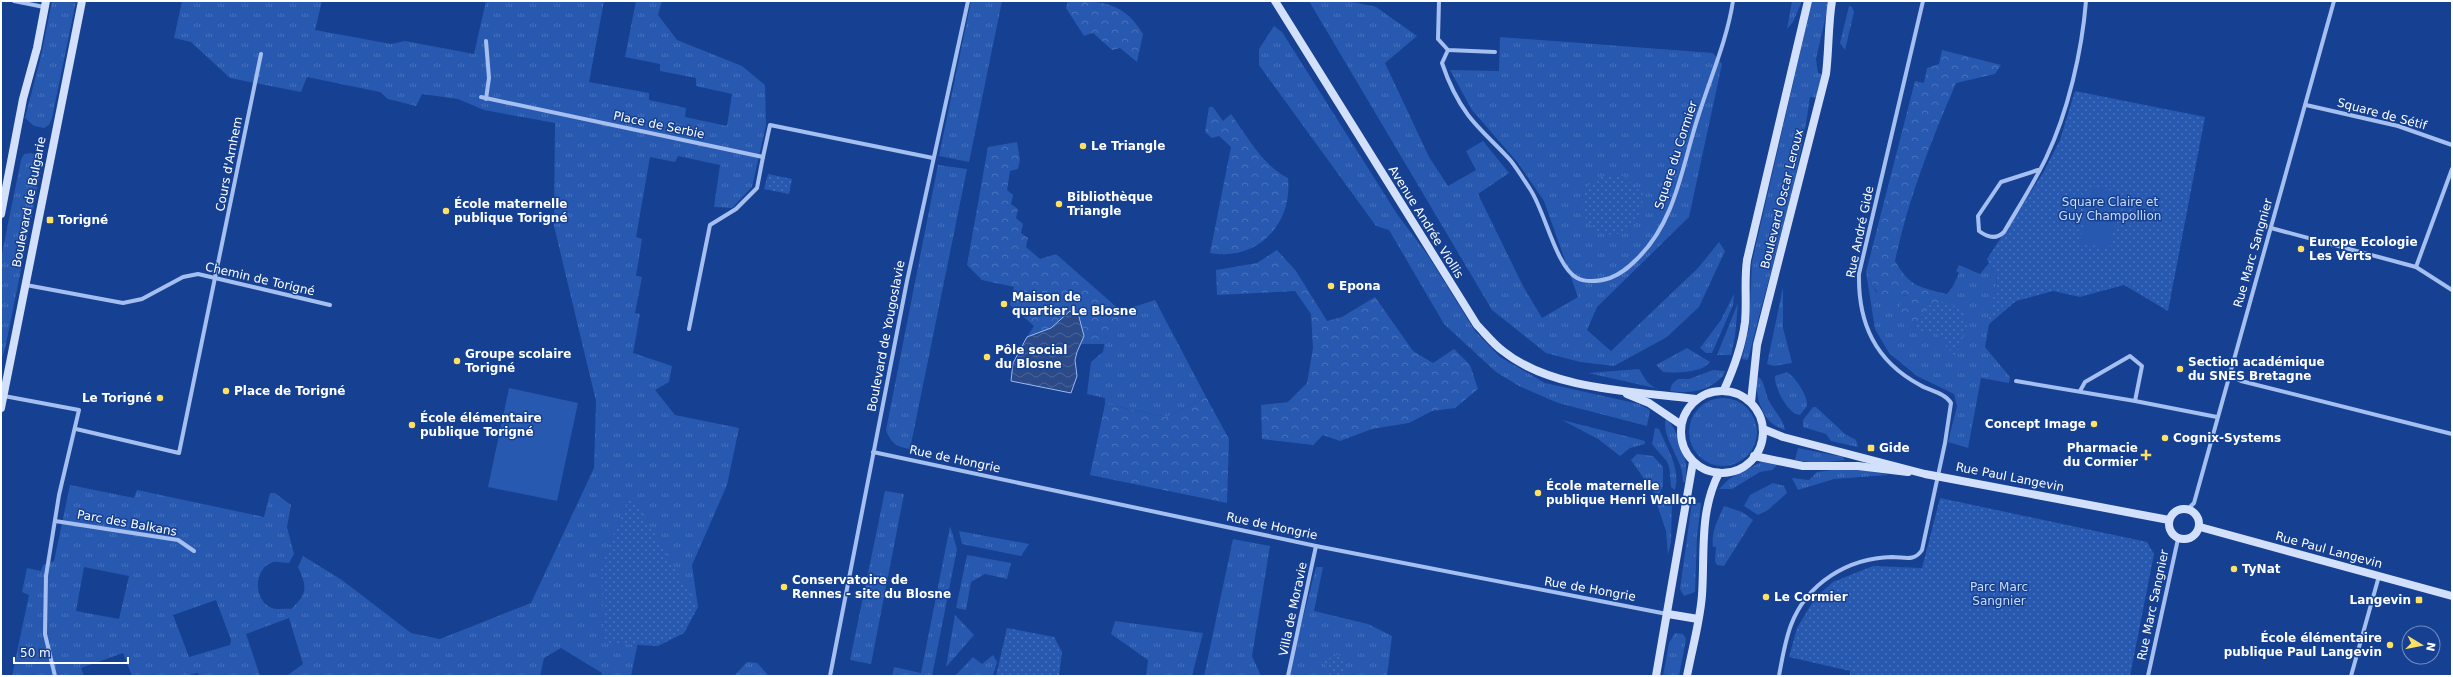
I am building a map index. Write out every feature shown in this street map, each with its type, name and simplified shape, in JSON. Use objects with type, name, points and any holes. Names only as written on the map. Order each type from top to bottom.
[{"type":"main road","name":"Boulevard de Bulgarie","points":[[1,408],[82,1]]},
{"type":"main road","name":"Avenue Andrée Viollis","points":[[1275,1],[1477,325],[1503,351],[1542,374],[1560,380],[1611,389],[1696,399]]},
{"type":"main road","name":"Boulevard Oscar Leroux","points":[[1724,390],[1736,363],[1741,342],[1745,321],[1745,275],[1747,260],[1808,1]]},
{"type":"main road","name":"Boulevard Oscar Leroux","points":[[1751,402],[1757,345],[1826,74],[1828,29],[1832,1]]},
{"type":"main road","points":[[1,214],[23,99],[37,48],[45,4]]},
{"type":"main road","name":"Avenue Andrée Viollis","points":[[1611,389],[1649,403],[1680,424]]},
{"type":"main road","points":[[1724,390],[1742,396],[1751,402],[1761,419],[1763,429],[1762,440],[1754,456],[1737,470],[1720,473],[1701,468],[1693,462],[1684,444],[1680,424],[1687,409],[1696,399],[1709,393],[1724,390]]},
{"type":"main road","name":"Rue Paul Langevin","points":[[1763,429],[1783,437],[1868,457],[1916,472]]},
{"type":"main road","name":"Rue Paul Langevin","points":[[1754,456],[1803,466],[1858,466],[1916,472],[2169,520]]},
{"type":"main road","points":[[1656,676],[1668,614],[1693,462]]},
{"type":"main road","points":[[1687,676],[1702,596],[1704,518],[1708,500],[1720,473]]},
{"type":"main road","points":[[2188,508],[2198,516],[2200,527],[2192,538],[2178,539],[2170,531],[2169,520],[2178,509],[2188,508]]},
{"type":"main road","name":"Rue Paul Langevin","points":[[2200,527],[2452,596]]},
{"type":"main road","points":[[1668,614],[1698,619]]},
{"type":"street","points":[[14,1],[45,4]]},
{"type":"street","name":"Boulevard de Yougoslavie","points":[[830,676],[873,452],[933,158],[968,1]]},
{"type":"street","points":[[1439,1],[1438,39],[1448,50],[1495,52]]},
{"type":"street","name":"Square du Cormier","points":[[1448,50],[1442,63],[1448,80],[1468,115],[1512,162],[1538,201],[1567,270],[1578,278],[1591,282],[1620,275],[1645,251],[1664,224],[1729,26],[1733,1]]},
{"type":"street","name":"Rue André Gide","points":[[1923,1],[1859,274],[1859,294],[1867,329],[1887,361],[1914,382],[1944,396],[1951,403],[1952,410],[1937,476]]},
{"type":"street","points":[[2038,170],[2000,182],[1978,216],[1979,231],[1994,237],[2000,236],[2004,232],[2038,170],[2051,146],[2074,75],[2081,44],[2086,1]]},
{"type":"street","name":"Rue Marc Sangnier","points":[[2188,508],[2194,503],[2334,1]]},
{"type":"street","points":[[486,41],[489,78],[486,99]]},
{"type":"street","name":"Cours d'Arnhem","points":[[216,278],[261,54]]},
{"type":"street","name":"Place de Serbie","points":[[481,98],[551,111],[764,157]]},
{"type":"street","name":"Square de Sétif","points":[[2306,105],[2398,126],[2452,145]]},
{"type":"street","points":[[688,329],[710,224],[736,209],[757,188],[770,125],[933,158]]},
{"type":"street","points":[[2416,266],[2452,169]]},
{"type":"street","points":[[2271,228],[2416,266],[2452,290]]},
{"type":"street","name":"Chemin de Torigné","points":[[25,285],[123,303],[142,299],[183,277],[198,274],[330,305]]},
{"type":"street","points":[[76,430],[179,453],[216,278]]},
{"type":"street","points":[[2080,391],[2085,382],[2130,356],[2142,366],[2135,401]]},
{"type":"street","points":[[2230,375],[2241,381],[2452,434]]},
{"type":"street","points":[[2016,382],[2080,391],[2218,417]]},
{"type":"street","points":[[4,396],[79,410],[76,430],[59,495],[46,576],[45,634],[55,676]]},
{"type":"street","name":"Rue de Hongrie","points":[[873,452],[1316,546],[1668,614]]},
{"type":"street","points":[[1778,676],[1791,625],[1800,606],[1813,589],[1833,573],[1854,564],[1875,559],[1910,559],[1919,555],[1922,550],[1937,476]]},
{"type":"street","name":"Parc des Balkans","points":[[54,521],[178,540],[194,551]]},
{"type":"street","name":"Rue Marc Sangnier","points":[[2148,676],[2178,539]]},
{"type":"street","name":"Villa de Moravie","points":[[1288,676],[1316,546]]},
{"type":"street","points":[[2350,676],[2379,576]]},
{"type":"green space","points":[[52,1],[76,1],[52,118],[49,125],[44,128],[34,126],[25,118],[41,56]]},
{"type":"green space","points":[[182,1],[322,1],[315,30],[391,44],[405,41],[474,54],[486,1],[604,1],[589,82],[649,93],[649,100],[686,108],[685,117],[727,126],[732,94],[696,86],[696,78],[660,71],[660,64],[625,57],[636,1],[662,1],[658,15],[677,40],[742,66],[765,85],[766,125],[752,187],[732,208],[714,207],[720,165],[678,156],[675,162],[650,157],[636,237],[642,239],[636,276],[642,277],[635,313],[640,314],[633,353],[672,366],[669,382],[655,390],[675,415],[739,428],[727,485],[692,565],[698,607],[645,608],[631,676],[601,676],[602,673],[561,648],[544,658],[540,676],[277,676],[288,675],[303,664],[289,618],[246,634],[260,676],[199,676],[198,673],[185,676],[132,676],[123,653],[81,668],[84,676],[12,676],[29,595],[22,592],[27,568],[41,571],[43,565],[54,561],[70,485],[134,498],[137,490],[264,517],[270,493],[275,493],[291,505],[287,527],[294,554],[289,563],[273,562],[266,565],[262,571],[259,577],[258,585],[261,599],[266,604],[274,609],[291,609],[301,599],[304,585],[298,567],[303,556],[342,580],[411,633],[440,639],[531,603],[594,468],[596,401],[554,226],[555,123],[484,110],[458,99],[422,94],[416,106],[388,99],[380,92],[307,77],[301,92],[230,78],[191,42],[174,38]],"holes":[[[84,567],[129,576],[119,619],[76,611]],[[216,600],[231,640],[230,645],[189,657],[173,615]]]},
{"type":"green space","points":[[971,1],[1002,1],[969,162],[939,156]]},
{"type":"green space","points":[[1068,1],[1102,3],[1120,9],[1128,15],[1136,23],[1143,34],[1137,62],[1120,48],[1112,50],[1093,33],[1084,36],[1066,8]]},
{"type":"green space","points":[[1309,1],[1349,1],[1376,7],[1417,36],[1385,63],[1429,157],[1448,186],[1476,170],[1466,151],[1483,141],[1509,173],[1478,194],[1523,286],[1542,318],[1578,297],[1544,201],[1518,163],[1472,110],[1450,70],[1499,71],[1500,37],[1713,53],[1722,64],[1689,217],[1597,307],[1587,330],[1611,351],[1698,268],[1719,242],[1725,251],[1699,307],[1667,337],[1614,366],[1580,362],[1546,353],[1492,310]]},
{"type":"green space","points":[[1792,1],[1802,1],[1793,22],[1787,29]]},
{"type":"green space","points":[[1812,1],[1829,2],[1816,59],[1818,73],[1822,74],[1817,98],[1810,97],[1805,130],[1791,196],[1748,360],[1742,359],[1749,328],[1752,262]]},
{"type":"green space","points":[[1849,6],[1852,7],[1854,12],[1845,50],[1840,43]]},
{"type":"green space","points":[[1274,26],[1282,32],[1397,214],[1427,254],[1475,331],[1500,357],[1545,383],[1639,404],[1650,410],[1647,426],[1558,403],[1519,386],[1496,372],[1444,324],[1389,230],[1376,226],[1259,65],[1259,49]]},
{"type":"green space","points":[[1942,50],[2001,65],[1995,74],[1956,83],[1921,170],[1906,215],[1895,261],[1900,270],[1916,285],[1947,294],[1947,301],[1928,306],[1915,325],[1908,328],[1902,323],[1896,312],[1906,295],[1884,297],[1876,291],[1866,272],[1915,81],[1924,83],[1927,68],[1939,64]]},
{"type":"green space","name":"Square Claire et Guy Champollion","points":[[2075,91],[2205,117],[2168,311],[2124,285],[2080,297],[2053,291],[2016,301],[1988,325],[1997,279],[1987,259],[2043,173],[2060,140]]},
{"type":"green space","points":[[1209,107],[1213,107],[1223,121],[1231,114],[1249,141],[1263,158],[1279,173],[1288,178],[1288,195],[1285,210],[1278,224],[1268,236],[1257,245],[1243,252],[1227,254],[1210,253],[1231,147],[1219,136],[1212,138],[1205,132]]},
{"type":"green space","points":[[1017,142],[1020,160],[1018,169],[1010,171],[1007,190],[1013,195],[1011,204],[1018,209],[1016,218],[1023,224],[1021,233],[1028,238],[1026,247],[1040,259],[1056,254],[1121,311],[1122,317],[1116,332],[1106,335],[1105,344],[1081,344],[1083,332],[1078,313],[1070,311],[1051,328],[1027,337],[1034,326],[1010,305],[1014,287],[982,280],[967,265],[988,147]]},
{"type":"green space","points":[[31,153],[40,156],[42,165],[5,349],[1,361],[1,258],[21,160],[24,154]]},
{"type":"green space","points":[[938,165],[967,169],[910,449],[895,444],[886,430]]},
{"type":"green space","points":[[768,174],[792,179],[789,194],[764,189]]},
{"type":"green space","points":[[1607,175],[1623,176],[1643,194],[1639,213],[1632,226],[1621,233],[1610,234],[1599,231],[1589,224],[1584,213],[1583,199],[1586,189],[1598,178]]},
{"type":"green space","points":[[2091,187],[2121,192],[2110,248],[2080,243]]},
{"type":"green space","points":[[1277,250],[1296,271],[1327,321],[1342,317],[1375,297],[1413,351],[1433,363],[1454,349],[1470,365],[1478,389],[1455,408],[1432,411],[1409,423],[1372,429],[1340,441],[1323,435],[1313,445],[1262,439],[1261,405],[1288,402],[1307,383],[1313,348],[1311,314],[1295,291],[1217,295],[1216,270],[1257,263]]},
{"type":"green space","points":[[1989,263],[1997,279],[1985,347],[2010,377],[2009,383],[1981,378],[1968,448],[1948,442],[1957,406],[1954,394],[1917,376],[1889,353],[1875,329],[1866,272],[1876,292],[1947,301],[1947,294],[1953,286],[1959,273],[1956,271],[1959,265],[1980,274]]},
{"type":"green space","points":[[1783,287],[1783,328],[1792,363],[1774,366],[1767,364]]},
{"type":"green space","points":[[1734,294],[1733,305],[1712,353],[1706,353],[1700,348],[1721,320]]},
{"type":"green space","points":[[1155,300],[1206,397],[1167,417],[1105,404],[1105,398],[1087,394],[1091,362],[1103,352],[1106,335],[1122,317],[1121,311]]},
{"type":"green space","points":[[1947,301],[1963,312],[1967,327],[1955,356],[1935,332],[1918,332],[1915,325],[1928,306]]},
{"type":"green space","points":[[1738,303],[1735,336],[1731,355],[1717,355]]},
{"type":"green space","points":[[1687,348],[1710,362],[1701,368],[1681,372],[1663,372],[1656,365]]},
{"type":"green space","points":[[1639,369],[1647,382],[1655,388],[1588,373]]},
{"type":"green space","points":[[1713,370],[1725,371],[1723,376],[1712,385],[1692,392],[1670,391],[1672,384],[1678,379],[1689,379]]},
{"type":"green space","points":[[1787,372],[1798,383],[1806,397],[1807,406],[1800,415],[1795,414],[1787,406],[1779,393],[1775,381],[1775,376]]},
{"type":"green space","points":[[1756,377],[1762,380],[1768,399],[1782,422],[1785,430],[1777,427],[1771,422],[1762,409],[1757,393]]},
{"type":"green space","points":[[509,388],[578,403],[557,501],[488,487]]},
{"type":"green space","points":[[1206,397],[1229,439],[1227,503],[1090,475],[1105,404],[1167,417]]},
{"type":"green space","points":[[1723,398],[1736,401],[1747,408],[1754,419],[1757,432],[1754,445],[1747,456],[1736,463],[1723,466],[1710,463],[1699,456],[1692,445],[1689,432],[1692,419],[1699,408],[1710,401]]},
{"type":"green space","points":[[1813,407],[1816,407],[1845,434],[1856,440],[1858,447],[1831,441],[1826,434],[1803,427],[1803,420]]},
{"type":"green space","points":[[1666,417],[1679,439],[1685,456],[1685,482],[1683,482],[1680,465],[1666,433]]},
{"type":"green space","points":[[1562,420],[1645,441],[1645,444],[1630,448],[1620,456],[1598,439]]},
{"type":"green space","points":[[1655,428],[1659,429],[1675,466],[1675,490],[1671,487],[1668,462],[1652,444]]},
{"type":"green space","points":[[1798,448],[1843,457],[1845,460],[1818,463],[1795,460]]},
{"type":"green space","points":[[1637,454],[1653,456],[1663,467],[1663,486],[1659,494],[1654,493],[1631,460]]},
{"type":"green space","points":[[1761,462],[1777,465],[1772,470],[1760,472],[1732,489],[1719,489],[1729,479]]},
{"type":"green space","points":[[1841,469],[1865,470],[1888,475],[1834,479],[1798,490],[1792,478],[1809,480],[1817,472]]},
{"type":"green space","points":[[1773,483],[1784,486],[1787,493],[1768,510],[1758,515],[1744,506],[1750,495]]},
{"type":"green space","points":[[885,491],[904,494],[871,664],[850,660]]},
{"type":"green space","points":[[631,494],[698,607],[684,633],[658,646],[604,643],[601,566]]},
{"type":"green space","name":"Parc Marc Sangnier","points":[[1940,498],[2147,542],[2154,554],[2130,676],[1850,676],[1850,671],[1789,657],[1797,628],[1815,598],[1833,582],[1873,566],[1922,568]]},
{"type":"green space","points":[[1672,499],[1671,542],[1668,555],[1666,531],[1657,504],[1662,500]]},
{"type":"green space","points":[[1692,502],[1701,503],[1697,537],[1695,592],[1684,596],[1680,589]]},
{"type":"green space","points":[[1724,506],[1742,512],[1753,520],[1724,566],[1717,565],[1715,561],[1716,547],[1713,547],[1713,536]]},
{"type":"green space","points":[[950,526],[957,549],[932,676],[892,676],[894,667],[921,673]]},
{"type":"green space","points":[[959,531],[1029,544],[1021,556],[962,544]]},
{"type":"green space","points":[[1233,539],[1270,546],[1252,656],[1261,676],[1204,676]]},
{"type":"green space","points":[[967,555],[1011,563],[1007,579],[985,574],[971,582],[966,610],[956,608]]},
{"type":"green space","points":[[1316,567],[1323,567],[1314,611],[1368,624],[1392,636],[1387,676],[1288,676]]},
{"type":"green space","points":[[955,615],[974,635],[946,667]]},
{"type":"green space","points":[[1115,621],[1203,633],[1192,676],[1146,676],[1148,660],[1111,634]]},
{"type":"green space","points":[[1007,628],[1054,637],[1062,652],[1059,676],[996,676]]},
{"type":"green space","points":[[1675,633],[1683,634],[1686,639],[1679,676],[1663,676],[1669,643]]},
{"type":"green space","points":[[1339,654],[1347,671],[1338,676],[1331,676],[1323,661]]},
{"type":"green space","points":[[993,655],[997,662],[993,676],[955,676],[973,657],[982,664]]},
{"type":"green space","points":[[747,662],[757,663],[769,676],[734,676]]},
{"type":"water","points":[[1070,311],[1078,313],[1084,336],[1075,360],[1077,376],[1071,393],[1011,381],[1013,363],[1027,337],[1051,328]]},
{"type":"place","name":"Le Triangle","points":[[1083,146]]},
{"type":"place","name":"Bibliothèque Triangle","points":[[1059,204]]},
{"type":"place","name":"École maternelle publique Torigné","points":[[446,211]]},
{"type":"place","name":"Torigné","points":[[50,220]]},
{"type":"place","name":"Europe Ecologie Les Verts","points":[[2301,249]]},
{"type":"place","name":"Epona","points":[[1331,286]]},
{"type":"place","name":"Maison de quartier Le Blosne","points":[[1004,304]]},
{"type":"place","name":"Pôle social du Blosne","points":[[987,357]]},
{"type":"place","name":"Groupe scolaire Torigné","points":[[457,361]]},
{"type":"place","name":"Section académique du SNES Bretagne","points":[[2180,369]]},
{"type":"place","name":"Place de Torigné","points":[[226,391]]},
{"type":"place","name":"Le Torigné","points":[[160,398]]},
{"type":"place","name":"Concept Image","points":[[2094,424]]},
{"type":"place","name":"École élémentaire publique Torigné","points":[[412,425]]},
{"type":"place","name":"Cognix-Systems","points":[[2165,438]]},
{"type":"place","name":"Gide","points":[[1871,448]]},
{"type":"place","name":"Pharmacie du Cormier","points":[[2146,455]]},
{"type":"place","name":"École maternelle publique Henri Wallon","points":[[1538,493]]},
{"type":"place","name":"TyNat","points":[[2234,569]]},
{"type":"place","name":"Conservatoire de Rennes - site du Blosne","points":[[784,587]]},
{"type":"place","name":"Le Cormier","points":[[1766,597]]},
{"type":"place","name":"Langevin","points":[[2419,600]]},
{"type":"place","name":"École élémentaire publique Paul Langevin","points":[[2390,645]]}]
